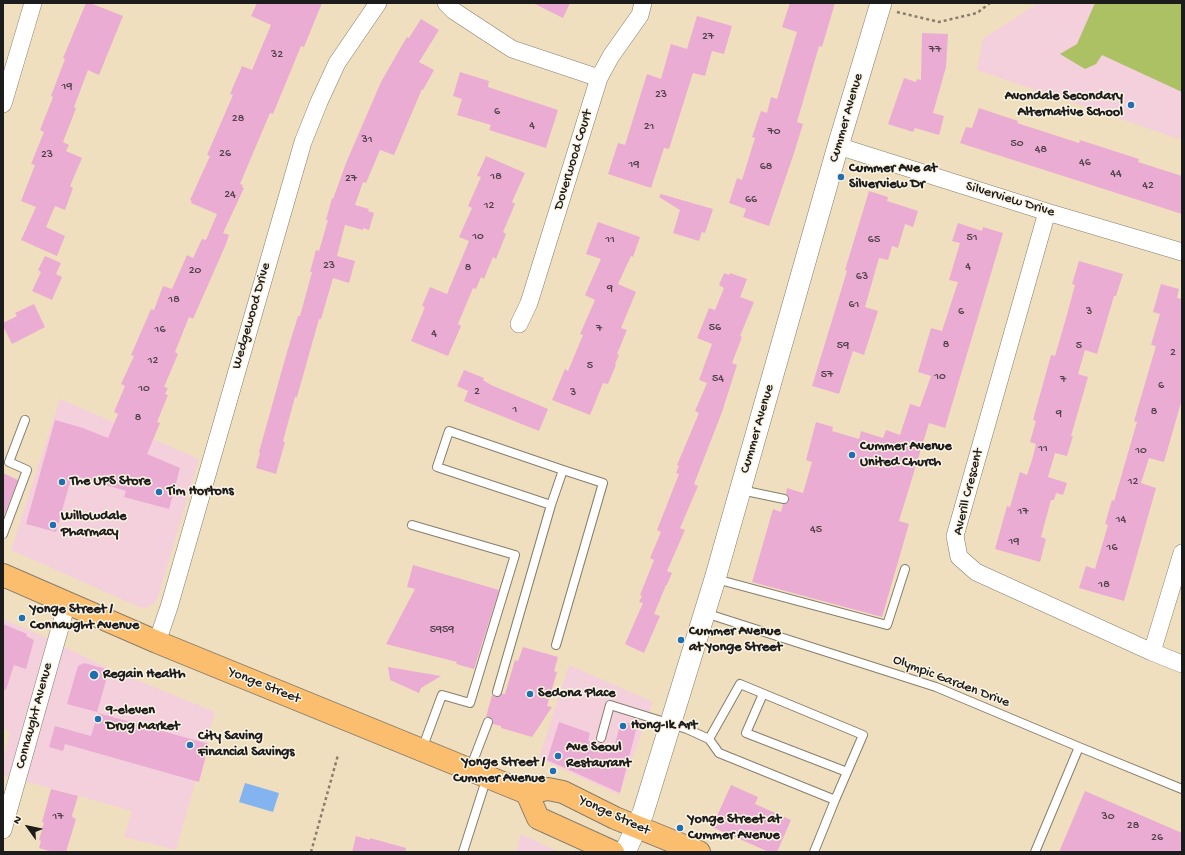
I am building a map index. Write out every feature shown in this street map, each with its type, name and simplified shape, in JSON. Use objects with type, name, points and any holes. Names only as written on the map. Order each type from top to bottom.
[{"type":"main road","name":"Yonge Street","points":[[3,575],[157,642],[527,793],[548,789],[563,792],[615,818],[699,852]]},
{"type":"main road","points":[[527,793],[538,818],[612,852]]},
{"type":"street","points":[[3,104],[32,3]]},
{"type":"street","name":"Wedgewood Drive","points":[[157,642],[169,607],[303,142],[337,63],[378,3]]},
{"type":"street","points":[[446,3],[454,12],[512,49],[599,78]]},
{"type":"street","name":"Doverwood Court","points":[[519,324],[529,303],[599,78],[610,56],[640,15],[643,3]]},
{"type":"street","name":"Cummer Avenue","points":[[625,852],[643,813],[705,613],[838,146],[889,7]]},
{"type":"street","name":"Silverview Drive","points":[[838,146],[1047,212],[1182,252]]},
{"type":"street","name":"Averill Crescent","points":[[1047,212],[955,536],[960,557],[976,572],[1152,652],[1182,664]]},
{"type":"street","points":[[1152,652],[1182,553]]},
{"type":"street","name":"Connaught Avenue","points":[[3,830],[67,603]]},
{"type":"lane","points":[[3,534],[27,470],[9,462],[25,420]]},
{"type":"lane","points":[[550,505],[437,467],[449,431],[603,483],[556,645]]},
{"type":"lane","points":[[497,692],[550,505],[563,470]]},
{"type":"lane","points":[[741,490],[784,499]]},
{"type":"lane","points":[[412,525],[515,555],[470,703],[442,695],[422,750]]},
{"type":"lane","points":[[715,579],[887,625],[905,569]]},
{"type":"lane","name":"Olympic Garden Drive","points":[[705,613],[936,687],[1182,789]]},
{"type":"lane","points":[[709,739],[740,684],[862,735],[814,852]]},
{"type":"lane","points":[[763,694],[746,733],[847,772]]},
{"type":"lane","points":[[601,738],[610,705],[687,729],[709,739],[719,754],[835,800]]},
{"type":"lane","points":[[463,852],[488,722]]},
{"type":"lane","points":[[1035,852],[1079,747]]},
{"type":"path","points":[[889,7],[939,22],[977,13],[990,3]]},
{"type":"path","points":[[311,852],[338,755]]},
{"type":"shaded area","name":"Avondale Secondary Alternative School","points":[[1038,3],[1182,3],[1182,140],[977,70],[983,39]]},
{"type":"shaded area","points":[[60,399],[199,459],[158,597],[155,603],[146,608],[139,607],[11,550]]},
{"type":"shaded area","points":[[3,619],[34,632],[110,669],[215,712],[176,850],[124,837],[132,811],[3,775],[3,758],[10,732],[3,729]]},
{"type":"shaded area","points":[[569,665],[653,702],[619,795],[539,758]]},
{"type":"shaded area","points":[[521,834],[559,852],[516,852]]},
{"type":"green space","points":[[1095,3],[1182,3],[1182,92],[1102,55],[1096,64],[1085,69],[1060,54],[1077,44]]},
{"type":"water","points":[[245,783],[279,793],[273,812],[239,802]]},
{"type":"building","points":[[86,3],[90,3],[123,16],[99,75],[88,70],[63,142],[69,145],[66,151],[82,158],[70,186],[73,188],[65,210],[55,206],[46,227],[65,236],[57,256],[21,240],[36,207],[21,201],[35,165],[31,164],[44,132],[40,130],[53,97],[51,96],[65,59],[63,58]]},
{"type":"building","points":[[257,3],[322,3],[304,47],[301,46],[273,114],[270,113],[240,184],[243,185],[242,187],[244,188],[223,233],[229,235],[226,244],[193,319],[189,317],[175,352],[178,354],[164,387],[168,388],[165,394],[168,395],[157,422],[160,423],[147,454],[180,468],[169,509],[124,497],[126,491],[72,475],[56,532],[26,524],[55,420],[83,428],[108,438],[118,414],[114,412],[125,386],[121,384],[134,356],[131,355],[151,309],[154,310],[163,286],[172,289],[187,255],[193,258],[202,239],[206,240],[217,214],[191,203],[192,201],[190,200],[210,156],[207,155],[233,95],[230,94],[242,66],[252,70],[271,25],[251,16]]},
{"type":"building","points":[[533,3],[570,3],[563,18]]},
{"type":"building","points":[[790,3],[835,3],[822,47],[819,46],[797,122],[803,124],[769,226],[743,217],[746,209],[729,203],[737,178],[742,180],[755,138],[752,137],[761,111],[767,113],[771,97],[777,99],[797,32],[782,27]]},
{"type":"building","points":[[697,16],[732,26],[724,54],[712,51],[705,76],[693,73],[669,149],[664,148],[651,188],[608,174],[618,143],[625,145],[647,74],[661,79],[671,44],[687,49]]},
{"type":"building","points":[[421,19],[439,30],[419,62],[434,70],[423,90],[422,89],[394,155],[380,150],[366,183],[363,182],[355,205],[369,209],[368,211],[374,213],[369,230],[363,228],[363,230],[345,225],[337,256],[355,261],[349,283],[333,278],[321,319],[319,319],[297,397],[295,397],[276,474],[256,468],[259,452],[287,352],[298,316],[300,316],[312,272],[310,272],[316,250],[319,251],[328,220],[326,220],[332,198],[333,199],[346,163],[381,82],[407,37],[409,38]]},
{"type":"building","points":[[922,33],[948,34],[946,67],[933,113],[944,116],[939,135],[915,128],[913,132],[888,124],[904,78],[916,82],[917,79],[921,80]]},
{"type":"building","points":[[460,72],[489,81],[488,87],[558,110],[546,148],[489,130],[491,125],[457,115],[462,99],[453,96]]},
{"type":"building","points":[[979,108],[1018,121],[1017,123],[1079,143],[1080,140],[1139,159],[1138,162],[1182,176],[1182,214],[960,143],[966,127],[972,128]]},
{"type":"building","points":[[486,156],[525,173],[512,202],[515,204],[503,232],[506,234],[496,259],[493,257],[484,279],[481,277],[476,289],[473,288],[458,324],[461,326],[448,356],[411,341],[425,307],[422,306],[430,287],[447,294],[469,241],[459,237],[472,208],[468,206],[481,177],[477,176]]},
{"type":"building","points":[[869,191],[888,197],[887,201],[918,211],[913,227],[905,224],[898,248],[892,246],[888,260],[879,258],[865,307],[878,311],[864,355],[853,351],[839,394],[812,386],[847,271],[845,270]]},
{"type":"building","points":[[661,194],[713,209],[705,233],[702,232],[699,241],[673,233],[680,210],[659,197]]},
{"type":"building","points":[[598,222],[640,237],[633,257],[631,256],[618,284],[636,292],[621,328],[627,330],[617,354],[619,355],[615,364],[616,365],[608,384],[603,383],[590,415],[552,400],[565,369],[568,371],[583,335],[580,334],[595,300],[585,295],[601,259],[586,254]]},
{"type":"building","points":[[958,223],[982,231],[983,227],[1003,233],[945,428],[929,423],[899,521],[909,524],[882,617],[752,582],[773,509],[781,512],[783,504],[788,502],[789,498],[786,494],[787,488],[803,493],[812,462],[806,460],[816,422],[833,427],[832,431],[859,439],[861,431],[883,438],[886,430],[900,435],[910,404],[920,407],[931,376],[918,372],[931,328],[942,331],[958,282],[949,280],[960,243],[952,241]]},
{"type":"building","points":[[45,256],[61,263],[56,274],[62,277],[52,300],[32,291],[41,272],[38,270]]},
{"type":"building","points":[[1079,261],[1123,274],[1116,296],[1114,296],[1097,354],[1085,350],[1078,374],[1088,377],[1071,436],[1073,436],[1067,456],[1055,453],[1048,477],[1067,483],[1063,495],[1056,493],[1054,500],[1051,500],[1041,537],[1046,539],[1040,562],[995,549],[1007,506],[1010,507],[1020,472],[1027,475],[1032,460],[1036,444],[1030,442],[1036,421],[1033,420],[1051,355],[1055,356],[1066,318],[1075,285],[1072,284]]},
{"type":"building","points":[[724,273],[729,275],[730,273],[747,279],[740,297],[754,302],[740,336],[742,337],[732,363],[737,365],[722,412],[694,484],[698,486],[680,528],[685,530],[667,571],[672,573],[654,614],[660,616],[644,653],[625,644],[643,603],[639,602],[642,596],[640,595],[654,560],[650,558],[661,532],[657,530],[679,474],[676,473],[679,466],[677,465],[699,413],[695,411],[707,383],[699,380],[712,344],[697,338],[709,308],[715,310],[724,288],[719,285]]},
{"type":"building","points":[[1161,284],[1179,289],[1177,298],[1182,299],[1182,399],[1164,462],[1149,458],[1141,483],[1156,488],[1124,601],[1079,588],[1086,566],[1095,569],[1108,525],[1105,524],[1112,500],[1114,501],[1137,422],[1134,421],[1156,346],[1151,345],[1160,314],[1153,312]]},
{"type":"building","points":[[34,304],[45,327],[12,344],[3,323],[17,316],[15,313]]},
{"type":"building","points":[[464,370],[484,378],[483,380],[491,385],[548,409],[539,431],[464,401],[468,391],[457,386]]},
{"type":"building","points":[[3,473],[18,480],[3,518]]},
{"type":"building","points":[[413,565],[499,590],[474,669],[456,664],[457,662],[386,644],[415,589],[407,587]]},
{"type":"building","points":[[3,624],[27,634],[26,636],[34,640],[26,669],[14,665],[6,690],[3,689]]},
{"type":"building","name":"Sedona Place","points":[[523,647],[558,657],[554,671],[557,672],[547,706],[552,707],[532,737],[501,728],[501,726],[493,724],[490,717],[486,717],[492,695],[498,697],[505,694],[515,660],[518,661]]},
{"type":"building","points":[[84,663],[109,670],[97,712],[67,704],[78,666]]},
{"type":"building","points":[[388,667],[441,676],[421,688],[419,693],[390,680]]},
{"type":"building","points":[[98,713],[209,744],[199,782],[65,744],[63,751],[49,747],[55,726],[91,736]]},
{"type":"building","points":[[621,721],[637,726],[620,793],[547,760],[559,722],[590,733],[588,741],[614,748]]},
{"type":"building","points":[[731,785],[758,797],[755,804],[791,820],[777,852],[769,852],[712,827]]},
{"type":"building","points":[[51,789],[78,796],[72,815],[73,818],[76,819],[66,852],[53,852],[39,848],[41,841],[39,840],[44,823],[42,822]]},
{"type":"building","points":[[1085,791],[1182,833],[1182,852],[1059,852]]},
{"type":"building","points":[[356,836],[370,840],[370,838],[406,848],[405,852],[352,852]]},
{"type":"place","name":"Avondale Secondary Alternative School","points":[[1131,105]]},
{"type":"place","name":"Cummer Ave at Silverview Dr","points":[[841,177]]},
{"type":"place","name":"Cummer Avenue United Church","points":[[852,455]]},
{"type":"place","name":"The UPS Store","points":[[62,482]]},
{"type":"place","name":"Tim Hortons","points":[[159,492]]},
{"type":"place","name":"Willowdale Pharmacy","points":[[53,525]]},
{"type":"place","name":"Yonge Street / Connaught Avenue","points":[[22,618]]},
{"type":"place","name":"Cummer Avenue at Yonge Street","points":[[681,640]]},
{"type":"place","name":"Regain Health","points":[[94,675]]},
{"type":"place","name":"Sedona Place","points":[[530,694]]},
{"type":"place","name":"9-eleven Drug Market","points":[[98,719]]},
{"type":"place","name":"Hong-Ik Art","points":[[623,726]]},
{"type":"place","name":"City Saving Financial Savings","points":[[190,745]]},
{"type":"place","name":"Ave Seoul Restaurant","points":[[558,756]]},
{"type":"place","name":"Yonge Street / Cummer Avenue","points":[[553,771]]},
{"type":"place","name":"Yonge Street at Cummer Avenue","points":[[680,828]]}]
